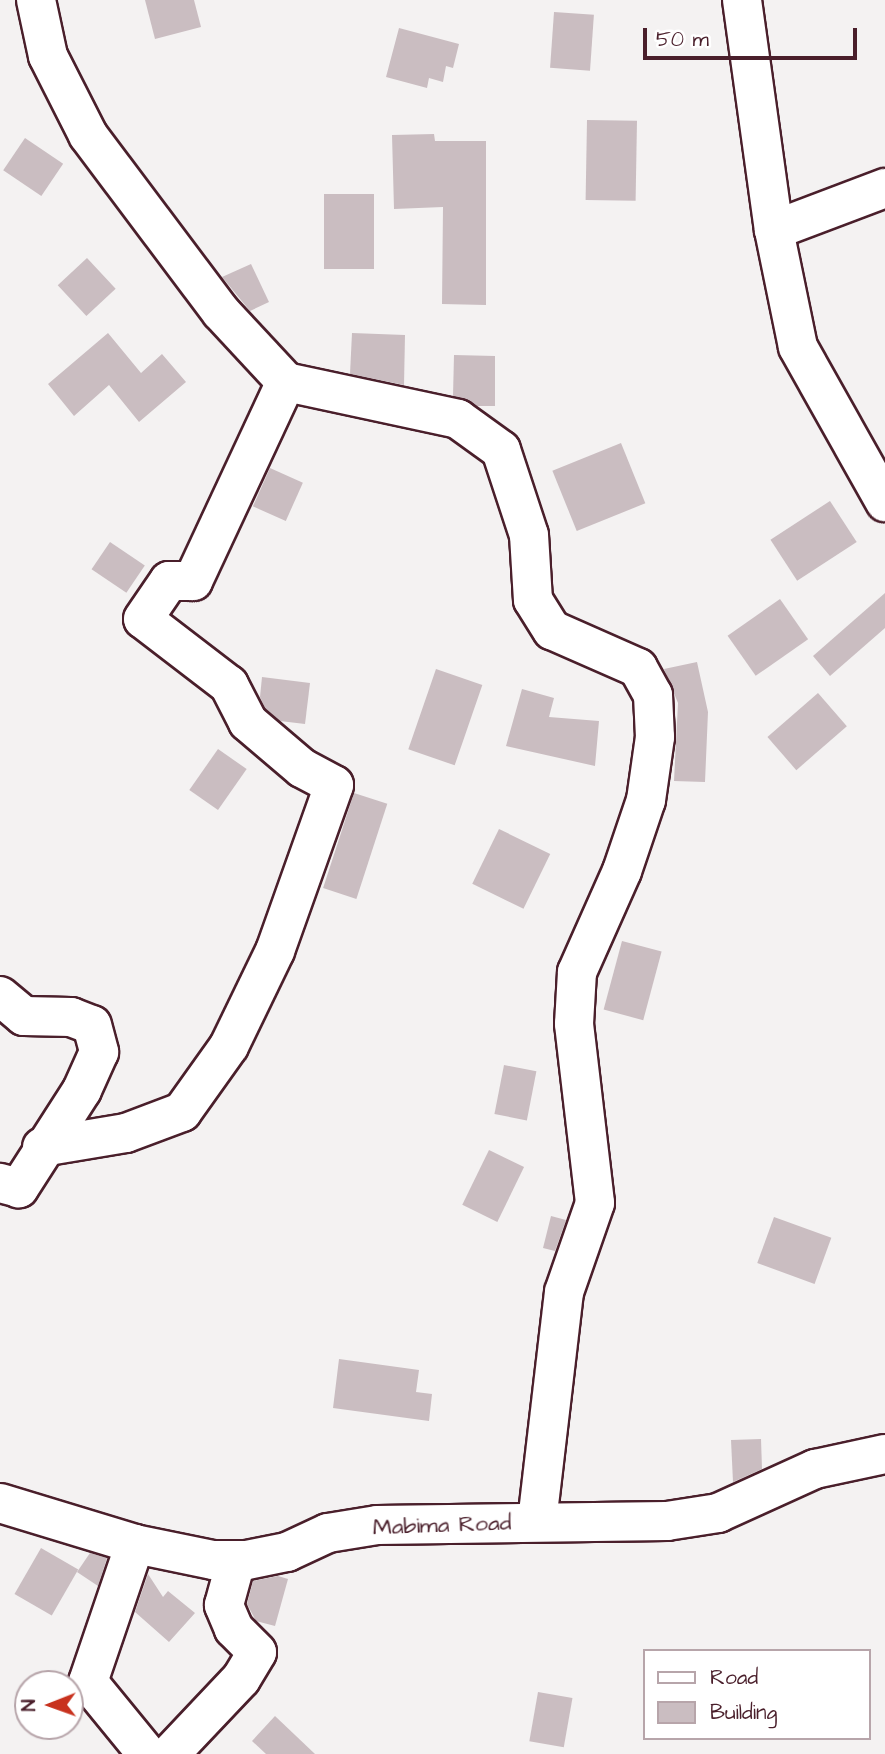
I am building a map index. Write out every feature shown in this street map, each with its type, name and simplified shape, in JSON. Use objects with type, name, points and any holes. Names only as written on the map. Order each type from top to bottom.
[{"type":"street","points":[[36,0],[48,56],[88,135],[221,312],[286,382],[458,419],[501,450],[529,536],[533,600],[552,630],[638,668],[653,695],[655,737],[646,800],[622,871],[577,972],[574,1024],[595,1203],[564,1292],[537,1521]]},
{"type":"street","points":[[742,0],[774,230],[798,347],[885,502]]},
{"type":"street","points":[[774,230],[885,188]]},
{"type":"street","points":[[42,1147],[126,1133],[182,1112],[229,1046],[275,951],[334,785],[302,768],[248,722],[229,685],[143,619],[169,581],[193,581],[286,382]]},
{"type":"street","points":[[0,996],[24,1016],[71,1017],[92,1025],[100,1052],[82,1090],[42,1147],[19,1188],[0,1182]]},
{"type":"street","name":"Mabima Road","points":[[0,1503],[135,1544],[236,1561],[287,1552],[328,1533],[377,1525],[667,1521],[719,1513],[815,1469],[885,1454]]},
{"type":"street","points":[[135,1544],[88,1682],[147,1754]]},
{"type":"street","points":[[170,1754],[241,1679],[257,1652],[234,1629],[224,1605],[236,1561]]},
{"type":"building","points":[[145,0],[194,0],[201,27],[155,39]]},
{"type":"building","points":[[554,12],[594,15],[590,71],[550,68]]},
{"type":"building","points":[[399,28],[459,44],[453,68],[446,66],[443,82],[429,78],[427,88],[386,77]]},
{"type":"building","points":[[587,120],[637,121],[636,201],[586,200]]},
{"type":"building","points":[[434,134],[435,141],[486,141],[486,305],[442,304],[443,207],[394,209],[392,135]]},
{"type":"building","points":[[25,138],[63,164],[41,196],[3,170]]},
{"type":"building","points":[[324,194],[374,194],[374,269],[324,269]]},
{"type":"building","points":[[87,258],[116,289],[86,316],[58,285]]},
{"type":"building","points":[[251,264],[269,302],[250,311],[222,277]]},
{"type":"building","points":[[108,333],[141,373],[162,354],[186,382],[139,422],[109,385],[74,416],[48,384]]},
{"type":"building","points":[[352,333],[405,335],[404,385],[350,374]]},
{"type":"building","points":[[454,355],[495,356],[495,406],[477,406],[453,396]]},
{"type":"building","points":[[621,443],[645,503],[577,531],[552,471]]},
{"type":"building","points":[[270,468],[303,483],[286,521],[253,506]]},
{"type":"building","points":[[830,501],[857,542],[797,581],[770,540]]},
{"type":"building","points":[[110,542],[145,565],[126,593],[92,569]]},
{"type":"building","points":[[885,593],[885,628],[830,676],[813,656]]},
{"type":"building","points":[[780,599],[808,639],[756,676],[728,636]]},
{"type":"building","points":[[697,662],[708,712],[705,782],[674,781],[678,703],[664,669]]},
{"type":"building","points":[[436,669],[482,685],[455,765],[408,749]]},
{"type":"building","points":[[262,677],[310,683],[305,724],[280,721],[265,708],[260,697]]},
{"type":"building","points":[[522,689],[554,698],[549,717],[599,721],[595,766],[506,746]]},
{"type":"building","points":[[818,693],[847,726],[796,770],[767,737]]},
{"type":"building","points":[[218,749],[247,769],[218,810],[189,790]]},
{"type":"building","points":[[354,793],[387,804],[356,899],[323,888]]},
{"type":"building","points":[[499,829],[550,854],[523,909],[472,884]]},
{"type":"building","points":[[622,941],[662,952],[643,1020],[604,1010]]},
{"type":"building","points":[[504,1065],[536,1071],[527,1120],[494,1114]]},
{"type":"building","points":[[489,1150],[524,1167],[497,1222],[462,1205]]},
{"type":"building","points":[[551,1216],[566,1220],[555,1251],[543,1248]]},
{"type":"building","points":[[774,1217],[831,1238],[815,1284],[757,1263]]},
{"type":"building","points":[[339,1359],[419,1370],[416,1392],[432,1394],[429,1421],[333,1408]]},
{"type":"building","points":[[761,1439],[762,1469],[733,1482],[731,1440]]},
{"type":"building","points":[[41,1548],[78,1570],[52,1615],[14,1594]]},
{"type":"building","points":[[90,1553],[107,1558],[98,1586],[77,1572]]},
{"type":"building","points":[[148,1574],[163,1597],[168,1591],[195,1613],[169,1642],[135,1612]]},
{"type":"building","points":[[278,1576],[288,1579],[275,1626],[256,1621],[247,1604],[253,1581]]},
{"type":"building","points":[[538,1692],[572,1698],[564,1747],[529,1741]]},
{"type":"building","points":[[275,1716],[315,1754],[266,1754],[252,1741]]}]
